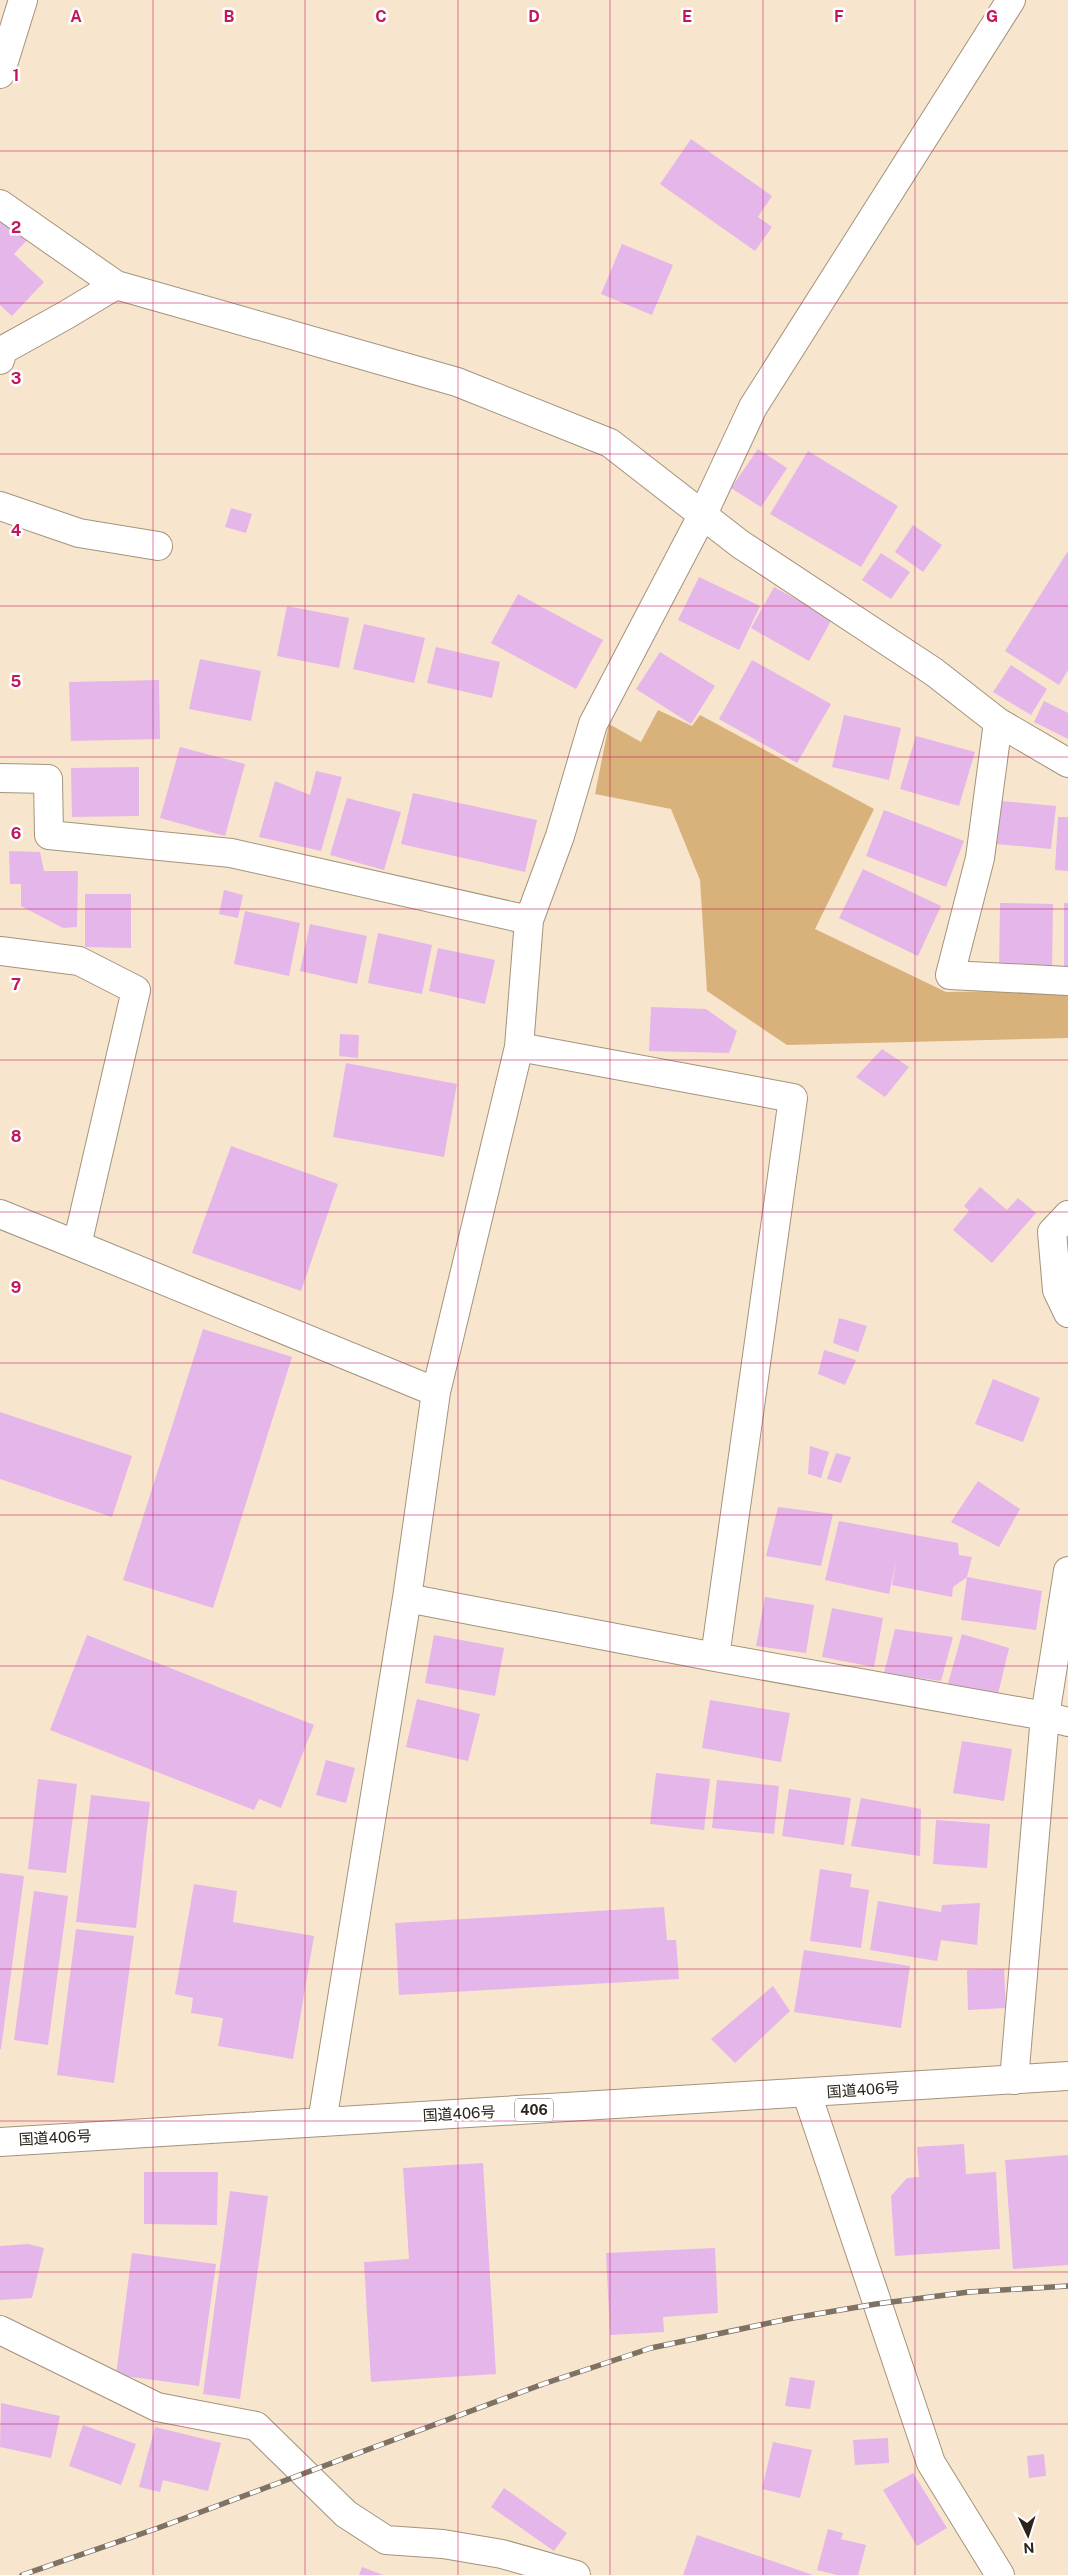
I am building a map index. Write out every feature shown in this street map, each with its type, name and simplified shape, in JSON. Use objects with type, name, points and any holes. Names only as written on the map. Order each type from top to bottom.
[{"type":"main road","points":[[0,74],[23,0]]},
{"type":"main road","points":[[322,2122],[407,1598],[436,1392],[519,1047],[529,920],[560,836],[593,724],[703,514],[753,407],[1012,0]]},
{"type":"main road","points":[[0,204],[116,285],[466,385],[610,442],[740,544],[934,672],[998,722],[1068,763]]},
{"type":"main road","points":[[1,353],[116,285]]},
{"type":"main road","points":[[0,506],[79,534],[158,546]]},
{"type":"main road","points":[[998,722],[980,858],[950,975],[1068,982]]},
{"type":"main road","points":[[0,778],[48,779],[49,835],[231,853],[529,920]]},
{"type":"main road","points":[[0,951],[79,961],[136,990],[77,1245]]},
{"type":"main road","points":[[519,1047],[794,1098],[715,1657]]},
{"type":"main road","points":[[0,1214],[436,1392]]},
{"type":"main road","points":[[1068,1215],[1052,1232],[1057,1290],[1068,1313]]},
{"type":"main road","points":[[1014,2080],[1057,1719],[1068,1571]]},
{"type":"main road","points":[[407,1598],[715,1657],[1057,1719]]},
{"type":"main road","name":"国道406号","points":[[0,2142],[807,2094],[1068,2076]]},
{"type":"main road","points":[[807,2094],[931,2463],[1000,2575]]},
{"type":"main road","points":[[0,2330],[157,2407],[256,2426],[346,2514],[386,2540],[443,2544],[502,2554],[576,2575]]},
{"type":"shaded area","points":[[658,710],[692,726],[700,715],[874,809],[815,929],[946,992],[1068,990],[1068,1038],[787,1045],[707,991],[700,880],[671,809],[595,794],[609,724],[641,742]]},
{"type":"building","points":[[691,139],[772,196],[758,217],[772,227],[755,251],[660,184]]},
{"type":"building","points":[[0,217],[28,239],[14,254],[44,282],[12,316],[0,305]]},
{"type":"building","points":[[622,244],[673,265],[652,315],[601,294]]},
{"type":"building","points":[[758,449],[787,468],[761,507],[731,488]]},
{"type":"building","points":[[808,451],[898,506],[861,567],[770,514]]},
{"type":"building","points":[[231,508],[252,514],[246,533],[225,527]]},
{"type":"building","points":[[913,525],[942,545],[923,572],[895,552]]},
{"type":"building","points":[[1068,551],[1068,670],[1059,685],[1005,651]]},
{"type":"building","points":[[881,553],[910,572],[891,599],[862,580]]},
{"type":"building","points":[[699,577],[760,606],[739,650],[678,620]]},
{"type":"building","points":[[774,587],[832,619],[809,661],[751,628]]},
{"type":"building","points":[[518,594],[603,640],[576,689],[491,643]]},
{"type":"building","points":[[287,606],[349,618],[339,668],[277,656]]},
{"type":"building","points":[[364,624],[425,638],[414,683],[353,669]]},
{"type":"building","points":[[436,647],[500,662],[492,698],[427,683]]},
{"type":"building","points":[[660,652],[715,686],[691,724],[636,689]]},
{"type":"building","points":[[200,659],[261,671],[251,721],[189,709]]},
{"type":"building","points":[[752,660],[831,704],[797,763],[719,719]]},
{"type":"building","points":[[1011,665],[1047,689],[1031,715],[993,692]]},
{"type":"building","points":[[159,680],[160,739],[71,741],[69,682]]},
{"type":"building","points":[[1044,701],[1068,713],[1068,739],[1034,722]]},
{"type":"building","points":[[844,715],[901,728],[889,780],[832,767]]},
{"type":"building","points":[[916,736],[975,752],[959,806],[900,789]]},
{"type":"building","points":[[180,747],[245,764],[225,836],[160,818]]},
{"type":"building","points":[[139,767],[139,816],[72,817],[71,768]]},
{"type":"building","points":[[316,771],[342,777],[321,851],[259,837],[275,781],[310,795]]},
{"type":"building","points":[[413,793],[537,820],[525,872],[401,844]]},
{"type":"building","points":[[347,798],[401,812],[384,870],[330,855]]},
{"type":"building","points":[[1001,801],[1056,806],[1051,849],[996,844]]},
{"type":"building","points":[[884,810],[964,841],[946,887],[866,856]]},
{"type":"building","points":[[1058,817],[1068,817],[1068,871],[1055,870]]},
{"type":"building","points":[[9,851],[40,852],[44,871],[78,871],[77,927],[63,928],[21,906],[21,884],[10,884]]},
{"type":"building","points":[[863,869],[941,906],[918,956],[839,918]]},
{"type":"building","points":[[224,890],[243,895],[238,918],[219,914]]},
{"type":"building","points":[[85,894],[131,894],[131,948],[85,947]]},
{"type":"building","points":[[1000,903],[1053,904],[1052,971],[999,970]]},
{"type":"building","points":[[1064,903],[1068,903],[1068,972],[1064,972]]},
{"type":"building","points":[[245,911],[300,923],[289,976],[234,964]]},
{"type":"building","points":[[310,924],[367,936],[357,984],[300,971]]},
{"type":"building","points":[[378,933],[432,945],[422,994],[368,983]]},
{"type":"building","points":[[438,948],[495,960],[485,1004],[429,991]]},
{"type":"building","points":[[651,1007],[706,1009],[737,1031],[729,1053],[649,1051]]},
{"type":"building","points":[[340,1034],[359,1035],[358,1058],[339,1056]]},
{"type":"building","points":[[882,1049],[909,1067],[885,1097],[856,1077]]},
{"type":"building","points":[[346,1063],[457,1084],[444,1157],[333,1137]]},
{"type":"building","points":[[231,1146],[338,1184],[301,1291],[192,1253]]},
{"type":"building","points":[[980,1187],[1007,1210],[1018,1198],[1036,1213],[992,1263],[953,1230],[969,1211],[964,1206]]},
{"type":"building","points":[[839,1318],[867,1326],[858,1352],[833,1343]]},
{"type":"building","points":[[203,1329],[292,1357],[213,1608],[123,1580]]},
{"type":"building","points":[[824,1350],[856,1360],[845,1385],[818,1374]]},
{"type":"building","points":[[993,1379],[1040,1398],[1023,1442],[975,1424]]},
{"type":"building","points":[[0,1412],[132,1456],[112,1517],[0,1479]]},
{"type":"building","points":[[810,1446],[829,1452],[821,1478],[808,1474]]},
{"type":"building","points":[[836,1453],[851,1457],[841,1483],[827,1479]]},
{"type":"building","points":[[978,1481],[1020,1509],[999,1547],[951,1522]]},
{"type":"building","points":[[778,1507],[833,1514],[821,1566],[766,1556]]},
{"type":"building","points":[[839,1521],[958,1543],[959,1555],[972,1557],[967,1577],[953,1587],[952,1597],[892,1585],[896,1561],[889,1594],[825,1580]]},
{"type":"building","points":[[967,1577],[1042,1591],[1036,1630],[961,1620]]},
{"type":"building","points":[[765,1597],[814,1605],[806,1653],[756,1646]]},
{"type":"building","points":[[832,1608],[883,1618],[874,1667],[822,1657]]},
{"type":"building","points":[[895,1629],[953,1637],[941,1681],[884,1673]]},
{"type":"building","points":[[962,1634],[1009,1648],[998,1694],[947,1687]]},
{"type":"building","points":[[87,1635],[314,1725],[281,1808],[259,1799],[254,1810],[50,1730]]},
{"type":"building","points":[[434,1635],[504,1648],[495,1696],[425,1683]]},
{"type":"building","points":[[417,1699],[480,1714],[468,1761],[406,1747]]},
{"type":"building","points":[[710,1700],[790,1713],[781,1762],[702,1748]]},
{"type":"building","points":[[962,1741],[1012,1749],[1004,1801],[953,1793]]},
{"type":"building","points":[[326,1760],[355,1768],[346,1803],[316,1795]]},
{"type":"building","points":[[656,1773],[710,1779],[704,1830],[650,1824]]},
{"type":"building","points":[[38,1779],[77,1784],[66,1873],[28,1869]]},
{"type":"building","points":[[717,1780],[779,1786],[774,1834],[712,1828]]},
{"type":"building","points":[[789,1789],[851,1798],[844,1845],[782,1836]]},
{"type":"building","points":[[91,1795],[150,1802],[136,1928],[76,1922]]},
{"type":"building","points":[[861,1798],[921,1809],[920,1856],[851,1846]]},
{"type":"building","points":[[936,1820],[990,1824],[987,1868],[933,1864]]},
{"type":"building","points":[[820,1869],[852,1874],[850,1887],[869,1890],[861,1948],[810,1941]]},
{"type":"building","points":[[0,1873],[24,1876],[1,2049],[0,2049]]},
{"type":"building","points":[[194,1884],[237,1891],[233,1922],[314,1936],[293,2059],[218,2046],[223,2018],[191,2013],[193,1998],[175,1994]]},
{"type":"building","points":[[34,1891],[68,1896],[48,2045],[14,2040]]},
{"type":"building","points":[[878,1901],[941,1912],[942,1905],[980,1903],[977,1945],[941,1940],[937,1961],[870,1950]]},
{"type":"building","points":[[664,1907],[667,1940],[676,1940],[679,1979],[399,1995],[395,1923]]},
{"type":"building","points":[[76,1929],[134,1936],[114,2083],[57,2075]]},
{"type":"building","points":[[804,1950],[910,1966],[901,2028],[794,2012]]},
{"type":"building","points":[[1004,1969],[1006,2008],[968,2010],[967,1970]]},
{"type":"building","points":[[773,1986],[790,2011],[735,2063],[711,2039]]},
{"type":"building","points":[[964,2144],[966,2174],[996,2172],[1000,2249],[895,2256],[891,2196],[907,2178],[919,2177],[917,2147]]},
{"type":"building","points":[[1068,2155],[1068,2265],[1013,2269],[1005,2160]]},
{"type":"building","points":[[483,2163],[496,2374],[371,2382],[364,2262],[409,2259],[403,2168]]},
{"type":"building","points":[[144,2172],[218,2172],[217,2225],[144,2224]]},
{"type":"building","points":[[230,2191],[268,2196],[240,2399],[203,2394]]},
{"type":"building","points":[[28,2244],[44,2248],[32,2298],[0,2300],[0,2246]]},
{"type":"building","points":[[715,2248],[718,2313],[663,2317],[664,2332],[610,2335],[606,2253]]},
{"type":"building","points":[[132,2253],[216,2264],[199,2386],[116,2375]]},
{"type":"building","points":[[790,2377],[815,2381],[810,2409],[785,2406]]},
{"type":"building","points":[[1,2403],[60,2416],[51,2458],[0,2447]]},
{"type":"building","points":[[83,2425],[136,2444],[121,2485],[69,2466]]},
{"type":"building","points":[[155,2427],[221,2443],[208,2491],[163,2480],[160,2492],[139,2487]]},
{"type":"building","points":[[888,2438],[889,2463],[855,2465],[853,2440]]},
{"type":"building","points":[[773,2442],[812,2450],[800,2498],[762,2489]]},
{"type":"building","points":[[1044,2454],[1046,2476],[1029,2478],[1027,2456]]},
{"type":"building","points":[[913,2473],[947,2528],[917,2546],[883,2490]]},
{"type":"building","points":[[504,2488],[567,2533],[554,2551],[491,2507]]},
{"type":"building","points":[[828,2529],[843,2533],[841,2539],[866,2545],[858,2575],[837,2575],[817,2570]]},
{"type":"building","points":[[697,2535],[813,2575],[683,2575]]},
{"type":"building","points":[[362,2567],[383,2575],[359,2575]]},
{"type":"railway","points":[[22,2575],[158,2528],[543,2384],[651,2348],[793,2318],[876,2304],[969,2292],[1068,2286]]}]
